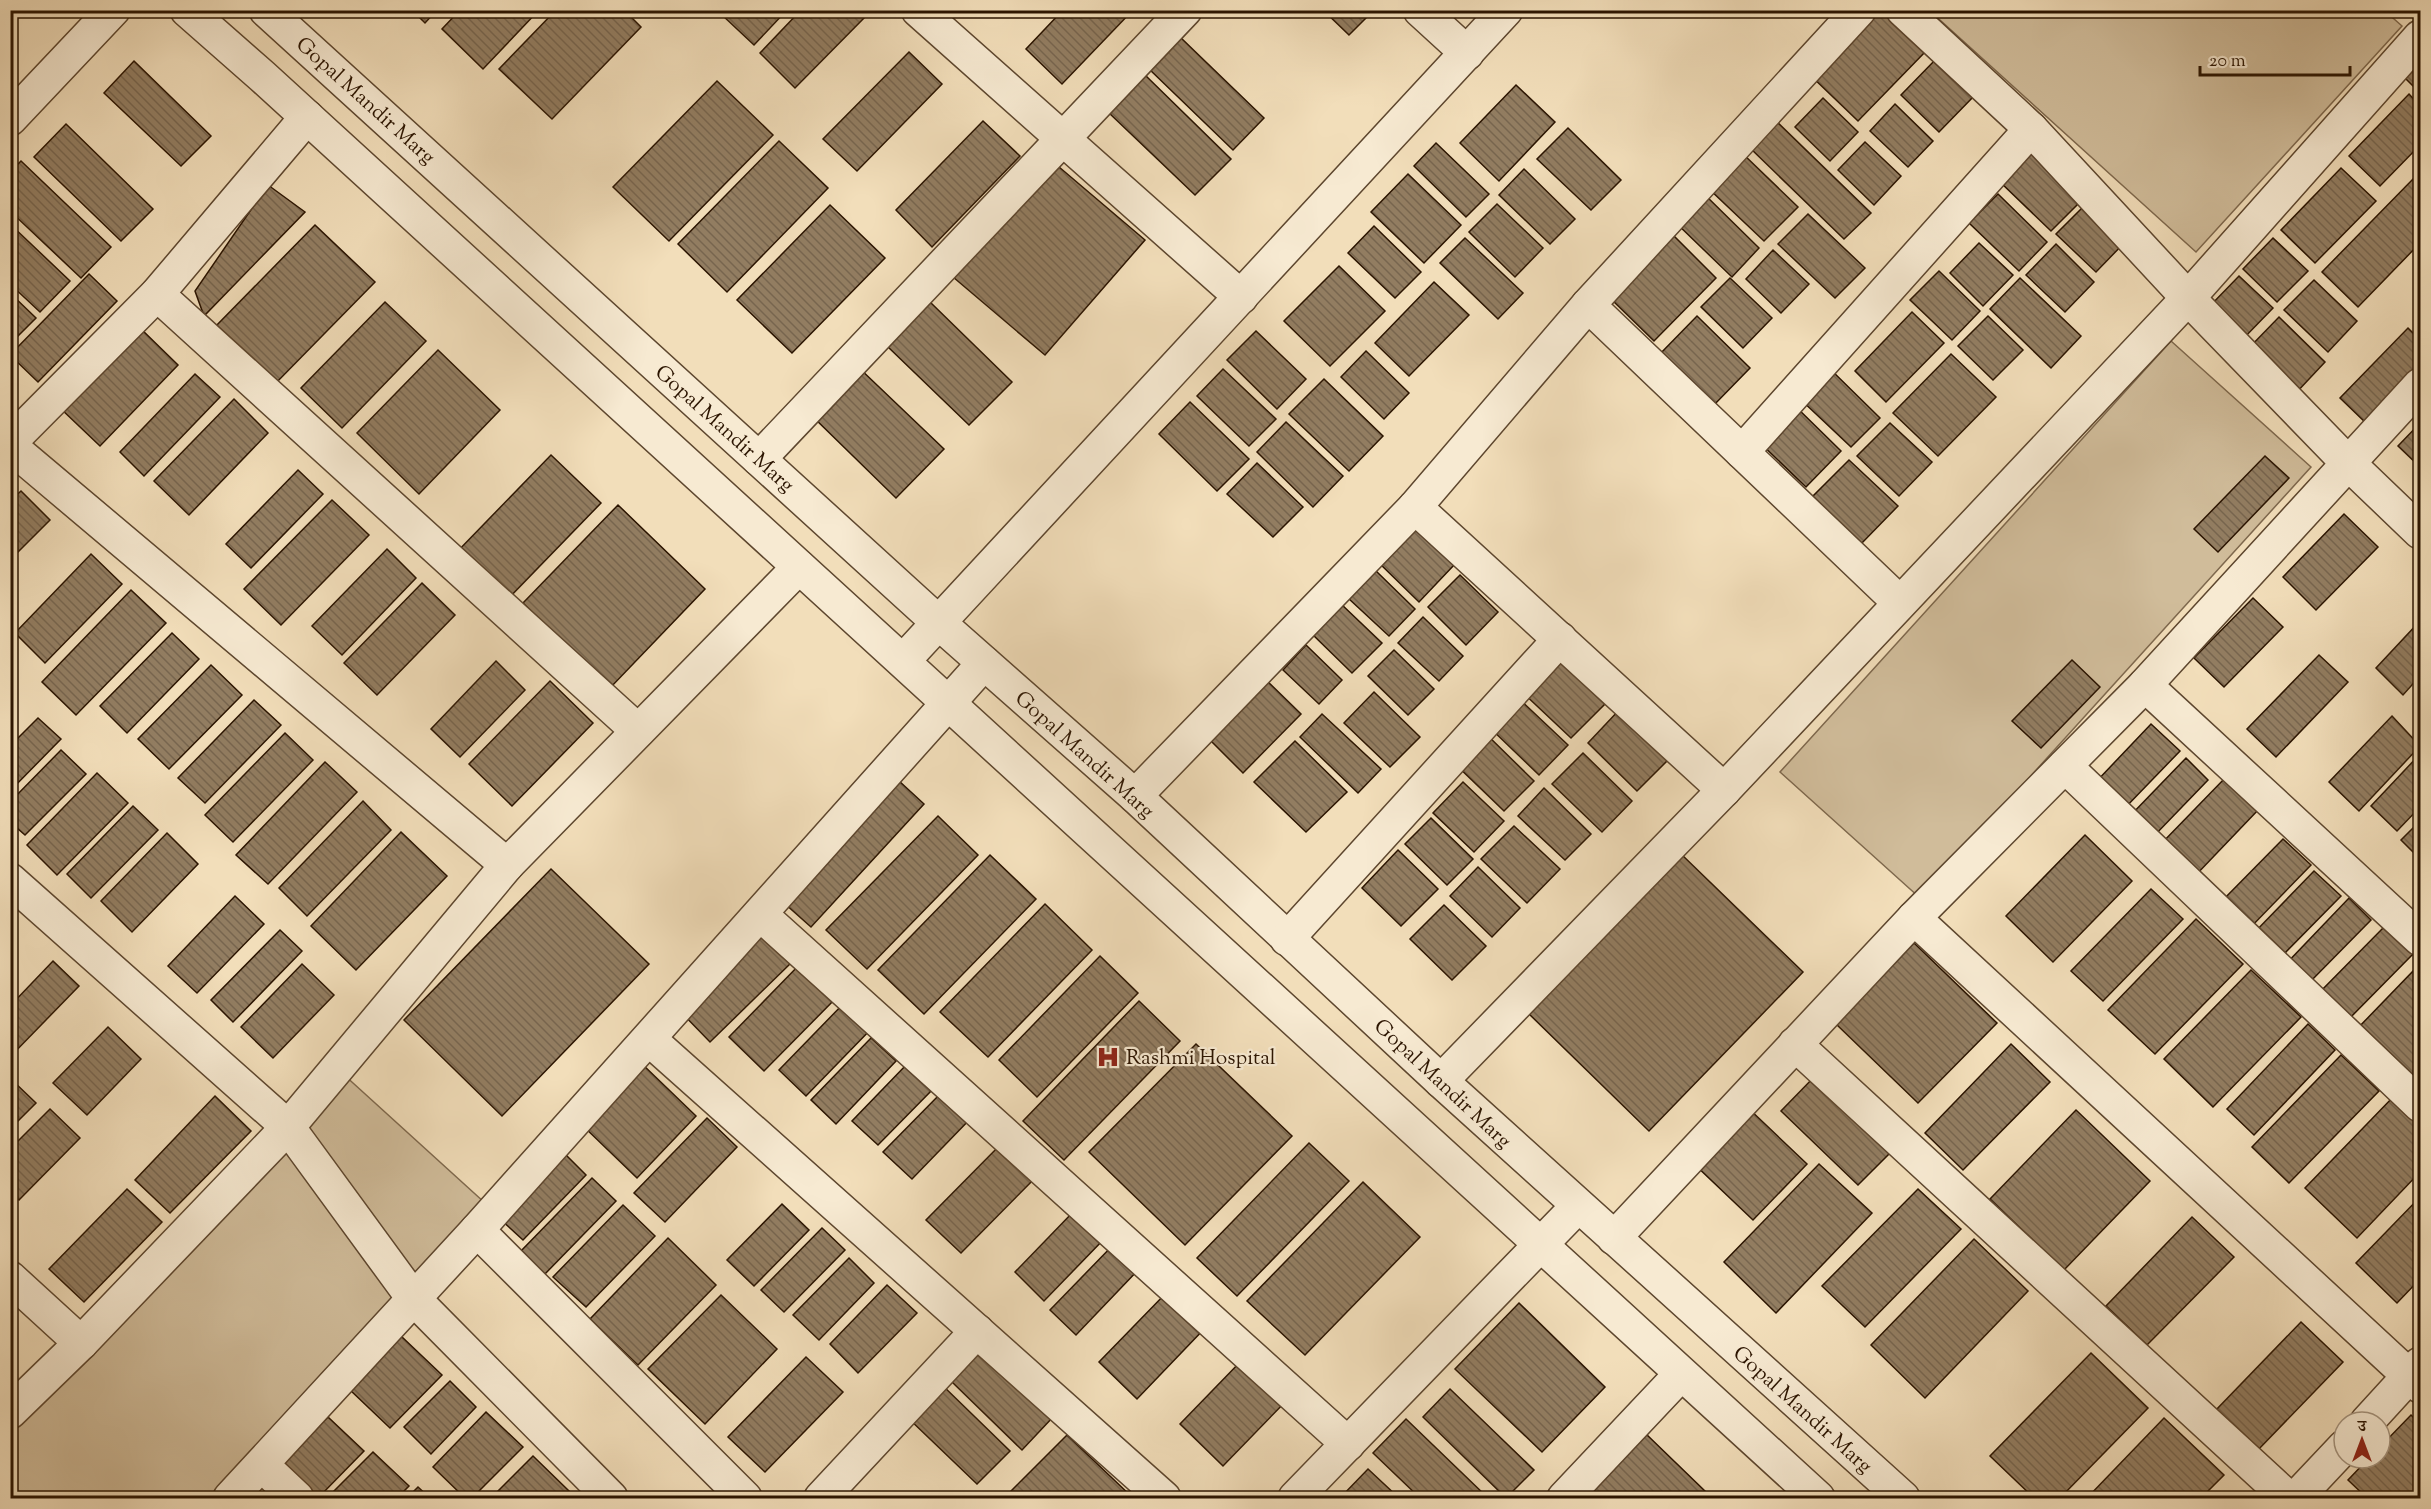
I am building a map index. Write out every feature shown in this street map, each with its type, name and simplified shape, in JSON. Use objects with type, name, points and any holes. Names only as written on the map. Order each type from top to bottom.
[{"type":"street","points":[[10,119],[113,10]]},
{"type":"street","points":[[187,10],[307,117],[1818,1498]]},
{"type":"street","points":[[918,10],[1240,297]]},
{"type":"street","points":[[759,459],[1185,10]]},
{"type":"street","points":[[1420,10],[1467,53]]},
{"type":"street","points":[[903,661],[1506,10]]},
{"type":"street","points":[[1135,796],[1415,507],[1588,305],[1859,10]]},
{"type":"street","points":[[1903,10],[2031,129],[2188,298],[2347,462],[2421,532]]},
{"type":"street","points":[[2412,10],[2421,18]]},
{"type":"street","name":"Gopal Mandir Marg","points":[[283,16],[759,459],[939,623],[1135,796],[1441,1081],[1903,1498]]},
{"type":"street","points":[[1441,1081],[1724,790],[2188,298],[2421,37]]},
{"type":"street","points":[[307,117],[157,294],[10,444],[507,865]]},
{"type":"street","points":[[1742,452],[2031,129]]},
{"type":"street","points":[[157,294],[638,731]]},
{"type":"street","points":[[1588,305],[1899,603]]},
{"type":"street","points":[[1614,1238],[1914,918],[2145,685],[2347,462],[2421,385]]},
{"type":"street","points":[[1415,507],[1724,790]]},
{"type":"street","points":[[10,1412],[81,1343],[288,1127],[507,865],[799,567]]},
{"type":"street","points":[[1287,939],[1560,639]]},
{"type":"street","points":[[230,1498],[477,1230],[984,663]]},
{"type":"street","points":[[2145,685],[2421,939]]},
{"type":"street","points":[[2065,766],[2421,1105]]},
{"type":"street","points":[[10,880],[288,1127],[413,1298],[611,1498]]},
{"type":"street","points":[[760,914],[1348,1444]]},
{"type":"street","points":[[1914,918],[2417,1375],[2380,1410]]},
{"type":"street","points":[[649,1039],[1164,1498]]},
{"type":"street","points":[[1795,1044],[2288,1498]]},
{"type":"street","points":[[1296,1498],[1578,1206]]},
{"type":"street","points":[[477,1230],[745,1498]]},
{"type":"street","points":[[10,1278],[81,1343]]},
{"type":"street","points":[[821,1498],[977,1331]]},
{"type":"street","points":[[1564,1498],[1681,1374]]},
{"type":"street","points":[[2296,1498],[2332,1460]]},
{"type":"street","points":[[262,1465],[297,1498]]},
{"type":"shaded area","points":[[1930,11],[2385,11],[2402,26],[2196,252]]},
{"type":"shaded area","points":[[2171,341],[2311,467],[1920,898],[1780,772]]},
{"type":"shaded area","points":[[342,1073],[485,1203],[210,1498],[11,1498],[10,1430]]},
{"type":"building","points":[[412,10],[437,10],[425,23]]},
{"type":"building","points":[[460,10],[539,10],[483,69],[442,29]]},
{"type":"building","points":[[556,10],[624,10],[641,27],[552,119],[499,69]]},
{"type":"building","points":[[726,10],[787,10],[754,45],[722,15]]},
{"type":"building","points":[[801,10],[860,10],[866,16],[795,88],[760,53]]},
{"type":"building","points":[[1063,10],[1133,10],[1062,84],[1026,49]]},
{"type":"building","points":[[1323,10],[1374,10],[1349,35]]},
{"type":"building","points":[[1869,10],[1882,10],[1925,52],[1858,121],[1808,73]]},
{"type":"building","points":[[1179,36],[1264,118],[1233,150],[1148,68]]},
{"type":"building","points":[[2420,51],[2420,93],[2400,73]]},
{"type":"building","points":[[909,52],[942,84],[857,171],[823,139]]},
{"type":"building","points":[[1936,59],[1974,96],[1939,132],[1901,95]]},
{"type":"building","points":[[134,61],[211,136],[181,166],[104,93]]},
{"type":"building","points":[[1144,74],[1231,159],[1195,195],[1108,112]]},
{"type":"building","points":[[717,81],[773,135],[669,241],[613,187]]},
{"type":"building","points":[[1516,85],[1555,122],[1499,181],[1460,143]]},
{"type":"building","points":[[2409,94],[2420,106],[2420,145],[2380,186],[2349,156]]},
{"type":"building","points":[[1823,98],[1858,132],[1830,161],[1795,127]]},
{"type":"building","points":[[1895,104],[1933,141],[1908,167],[1870,131]]},
{"type":"building","points":[[1775,120],[1871,213],[1844,239],[1749,147]]},
{"type":"building","points":[[983,121],[1020,156],[932,247],[896,210]]},
{"type":"building","points":[[66,124],[153,209],[121,241],[34,157]]},
{"type":"building","points":[[1568,128],[1621,180],[1591,210],[1537,159]]},
{"type":"building","points":[[779,141],[828,188],[727,292],[678,244]]},
{"type":"building","points":[[1865,142],[1901,176],[1874,205],[1838,170]]},
{"type":"building","points":[[1436,143],[1489,194],[1466,217],[1414,166]]},
{"type":"building","points":[[2029,150],[2082,200],[2051,231],[1999,181]]},
{"type":"building","points":[[1742,153],[1798,207],[1764,241],[1708,188]]},
{"type":"building","points":[[21,161],[111,247],[81,278],[10,211],[10,172]]},
{"type":"building","points":[[1052,161],[1145,240],[1045,355],[953,277]]},
{"type":"building","points":[[2341,168],[2376,201],[2315,263],[2281,230]]},
{"type":"building","points":[[1524,169],[1575,219],[1550,244],[1499,195]]},
{"type":"building","points":[[1408,174],[1461,225],[1424,263],[1371,212]]},
{"type":"building","points":[[2413,179],[2420,186],[2420,243],[2358,307],[2322,272]]},
{"type":"building","points":[[268,185],[305,212],[204,316],[195,291]]},
{"type":"building","points":[[1701,191],[1759,248],[1732,277],[1673,220]]},
{"type":"building","points":[[1998,194],[2047,242],[2019,271],[1969,223]]},
{"type":"building","points":[[2087,203],[2126,241],[2096,272],[2056,234]]},
{"type":"building","points":[[1497,204],[1543,248],[1515,277],[1469,232]]},
{"type":"building","points":[[830,205],[885,258],[792,353],[737,300]]},
{"type":"building","points":[[1808,214],[1865,268],[1835,298],[1778,244]]},
{"type":"building","points":[[10,224],[70,281],[40,312],[10,284]]},
{"type":"building","points":[[315,225],[375,282],[274,385],[214,328]]},
{"type":"building","points":[[1374,226],[1421,272],[1395,298],[1348,253]]},
{"type":"building","points":[[1672,234],[1716,278],[1654,341],[1610,298]]},
{"type":"building","points":[[1465,238],[1523,293],[1498,319],[1440,263]]},
{"type":"building","points":[[2273,238],[2308,271],[2277,302],[2243,269]]},
{"type":"building","points":[[1979,243],[2013,275],[1983,306],[1950,273]]},
{"type":"building","points":[[2056,244],[2094,282],[2065,312],[2026,275]]},
{"type":"building","points":[[1773,250],[1809,284],[1781,313],[1746,279]]},
{"type":"building","points":[[1339,266],[1385,311],[1330,366],[1284,321]]},
{"type":"building","points":[[1939,271],[1980,311],[1952,340],[1910,300]]},
{"type":"building","points":[[89,274],[117,301],[38,382],[10,355]]},
{"type":"building","points":[[2239,276],[2273,308],[2241,341],[2208,308]]},
{"type":"building","points":[[1730,278],[1772,318],[1743,348],[1701,307]]},
{"type":"building","points":[[2020,278],[2081,336],[2051,368],[1990,309]]},
{"type":"building","points":[[2314,280],[2357,321],[2328,352],[2284,310]]},
{"type":"building","points":[[1434,282],[1469,315],[1409,376],[1375,343]]},
{"type":"building","points":[[10,293],[36,318],[10,344]]},
{"type":"building","points":[[385,302],[426,341],[342,428],[301,388]]},
{"type":"building","points":[[930,302],[1012,382],[969,425],[887,346]]},
{"type":"building","points":[[1912,312],[1944,343],[1886,402],[1855,371]]},
{"type":"building","points":[[1697,316],[1750,368],[1713,406],[1659,355]]},
{"type":"building","points":[[1988,316],[2023,350],[1993,380],[1958,346]]},
{"type":"building","points":[[2279,317],[2325,362],[2295,394],[2248,349]]},
{"type":"building","points":[[138,326],[178,365],[100,446],[59,407]]},
{"type":"building","points":[[2408,328],[2420,340],[2420,373],[2369,426],[2340,398]]},
{"type":"building","points":[[1256,331],[1306,379],[1277,409],[1227,360]]},
{"type":"building","points":[[438,350],[500,410],[419,494],[357,433]]},
{"type":"building","points":[[1366,351],[1409,393],[1384,419],[1341,377]]},
{"type":"building","points":[[1951,354],[1996,397],[1938,456],[1893,413]]},
{"type":"building","points":[[856,365],[944,449],[896,498],[809,413]]},
{"type":"building","points":[[1827,366],[1880,418],[1851,447],[1798,397]]},
{"type":"building","points":[[1223,369],[1276,419],[1249,446],[1197,396]]},
{"type":"building","points":[[195,374],[220,397],[144,476],[120,452]]},
{"type":"building","points":[[1324,379],[1383,436],[1349,471],[1289,414]]},
{"type":"building","points":[[234,399],[268,433],[189,515],[154,481]]},
{"type":"building","points":[[1190,402],[1249,459],[1217,491],[1159,434]]},
{"type":"building","points":[[1791,402],[1841,451],[1806,487],[1755,438]]},
{"type":"building","points":[[1286,422],[1343,476],[1313,507],[1257,452]]},
{"type":"building","points":[[1890,423],[1932,462],[1899,496],[1857,456]]},
{"type":"building","points":[[2420,423],[2420,467],[2398,446]]},
{"type":"building","points":[[551,455],[601,503],[504,603],[454,555]]},
{"type":"building","points":[[2265,456],[2289,478],[2218,552],[2194,529]]},
{"type":"building","points":[[1849,460],[1898,506],[1861,544],[1812,497]]},
{"type":"building","points":[[1257,463],[1303,507],[1273,537],[1227,494]]},
{"type":"building","points":[[298,470],[323,494],[251,568],[226,544]]},
{"type":"building","points":[[21,491],[50,520],[10,560],[10,501]]},
{"type":"building","points":[[332,500],[369,535],[281,625],[244,589]]},
{"type":"building","points":[[618,505],[705,589],[610,688],[523,603]]},
{"type":"building","points":[[2344,514],[2378,547],[2316,610],[2283,577]]},
{"type":"building","points":[[1411,524],[1454,565],[1419,602],[1376,560]]},
{"type":"building","points":[[387,549],[416,578],[342,655],[312,626]]},
{"type":"building","points":[[91,554],[122,584],[45,663],[15,633]]},
{"type":"building","points":[[1375,570],[1415,609],[1389,636],[1348,598]]},
{"type":"building","points":[[1460,575],[1498,612],[1466,645],[1428,607]]},
{"type":"building","points":[[422,583],[455,615],[377,695],[344,663]]},
{"type":"building","points":[[131,590],[166,623],[76,715],[42,682]]},
{"type":"building","points":[[2253,598],[2283,627],[2224,687],[2194,658]]},
{"type":"building","points":[[1340,603],[1382,643],[1352,673],[1311,633]]},
{"type":"building","points":[[1423,617],[1463,656],[1439,681],[1398,643]]},
{"type":"building","points":[[2420,621],[2420,676],[2403,695],[2376,668]]},
{"type":"building","points":[[172,633],[199,659],[127,733],[100,706]]},
{"type":"building","points":[[1306,645],[1342,680],[1319,704],[1283,670]]},
{"type":"building","points":[[1394,650],[1434,689],[1408,715],[1368,676]]},
{"type":"building","points":[[1554,655],[1605,704],[1571,738],[1520,690]]},
{"type":"building","points":[[2319,655],[2348,682],[2276,757],[2247,729]]},
{"type":"building","points":[[2072,660],[2100,687],[2041,748],[2012,721]]},
{"type":"building","points":[[496,661],[525,690],[460,757],[431,729]]},
{"type":"building","points":[[211,665],[242,695],[169,769],[138,739]]},
{"type":"building","points":[[1262,676],[1301,714],[1243,773],[1205,735]]},
{"type":"building","points":[[550,681],[593,723],[512,806],[469,764]]},
{"type":"building","points":[[1374,692],[1420,737],[1390,767],[1344,723]]},
{"type":"building","points":[[1515,695],[1568,745],[1539,775],[1486,724]]},
{"type":"building","points":[[254,700],[281,725],[205,803],[178,778]]},
{"type":"building","points":[[1620,709],[1670,758],[1637,791],[1588,743]]},
{"type":"building","points":[[1322,714],[1381,769],[1358,793],[1300,737]]},
{"type":"building","points":[[2392,716],[2420,746],[2359,811],[2329,782]]},
{"type":"building","points":[[38,718],[61,739],[10,791],[10,746]]},
{"type":"building","points":[[2151,724],[2180,751],[2122,811],[2094,784]]},
{"type":"building","points":[[1482,730],[1534,781],[1504,811],[1452,761]]},
{"type":"building","points":[[285,733],[313,760],[233,842],[205,815]]},
{"type":"building","points":[[1295,741],[1347,792],[1306,832],[1254,782]]},
{"type":"building","points":[[61,750],[86,774],[25,835],[10,822],[10,802]]},
{"type":"building","points":[[1583,753],[1632,801],[1602,832],[1552,784]]},
{"type":"building","points":[[2420,754],[2420,807],[2397,831],[2371,806]]},
{"type":"building","points":[[2186,758],[2208,780],[2153,837],[2130,816]]},
{"type":"building","points":[[325,762],[357,792],[268,884],[236,855]]},
{"type":"building","points":[[97,773],[128,803],[57,875],[27,845]]},
{"type":"building","points":[[2226,777],[2259,809],[2194,877],[2160,845]]},
{"type":"building","points":[[898,780],[924,804],[811,927],[784,903]]},
{"type":"building","points":[[1463,782],[1504,821],[1474,852],[1433,813]]},
{"type":"building","points":[[1544,788],[1591,834],[1565,860],[1518,816]]},
{"type":"building","points":[[363,801],[391,830],[307,916],[279,888]]},
{"type":"building","points":[[133,806],[158,830],[91,898],[67,874]]},
{"type":"building","points":[[938,816],[978,855],[867,969],[826,930]]},
{"type":"building","points":[[1431,818],[1473,859],[1447,885],[1405,844]]},
{"type":"building","points":[[2420,821],[2420,859],[2401,840]]},
{"type":"building","points":[[1514,826],[1560,869],[1527,903],[1481,859]]},
{"type":"building","points":[[401,832],[447,876],[356,970],[311,926]]},
{"type":"building","points":[[167,833],[198,864],[132,932],[101,901]]},
{"type":"building","points":[[2085,835],[2132,881],[2053,962],[2006,916]]},
{"type":"building","points":[[2283,839],[2311,865],[2248,930],[2220,903]]},
{"type":"building","points":[[1398,850],[1438,889],[1401,926],[1362,888]]},
{"type":"building","points":[[1680,853],[1803,972],[1649,1131],[1526,1011]]},
{"type":"building","points":[[990,855],[1036,899],[924,1014],[878,970]]},
{"type":"building","points":[[1478,867],[1520,908],[1492,937],[1450,896]]},
{"type":"building","points":[[551,869],[649,964],[502,1116],[404,1020]]},
{"type":"building","points":[[2314,871],[2341,896],[2278,960],[2252,935]]},
{"type":"building","points":[[2151,889],[2183,919],[2103,1001],[2071,971]]},
{"type":"building","points":[[235,896],[264,924],[197,993],[168,966]]},
{"type":"building","points":[[2349,898],[2371,920],[2306,986],[2284,966]]},
{"type":"building","points":[[1045,904],[1092,950],[988,1057],[940,1012]]},
{"type":"building","points":[[1444,905],[1486,946],[1452,980],[1410,939]]},
{"type":"building","points":[[2196,919],[2243,964],[2155,1054],[2108,1010]]},
{"type":"building","points":[[2384,927],[2413,954],[2344,1024],[2316,996]]},
{"type":"building","points":[[760,929],[792,962],[710,1042],[678,1009]]},
{"type":"building","points":[[280,930],[302,951],[233,1022],[211,1000]]},
{"type":"building","points":[[1914,943],[1997,1023],[1918,1103],[1836,1024]]},
{"type":"building","points":[[1100,956],[1138,993],[1037,1097],[999,1060]]},
{"type":"building","points":[[53,961],[79,986],[10,1057],[10,1006]]},
{"type":"building","points":[[803,961],[839,995],[764,1071],[729,1037]]},
{"type":"building","points":[[302,964],[334,995],[273,1058],[241,1027]]},
{"type":"building","points":[[2417,967],[2420,971],[2420,1078],[2414,1084],[2357,1029]]},
{"type":"building","points":[[2251,970],[2301,1017],[2213,1107],[2164,1059]]},
{"type":"building","points":[[847,1000],[874,1026],[806,1096],[779,1070]]},
{"type":"building","points":[[1139,1001],[1180,1041],[1064,1160],[1023,1121]]},
{"type":"building","points":[[2308,1024],[2335,1050],[2254,1135],[2227,1109]]},
{"type":"building","points":[[108,1027],[141,1059],[87,1115],[53,1083]]},
{"type":"building","points":[[871,1038],[896,1061],[836,1124],[811,1100]]},
{"type":"building","points":[[1196,1044],[1292,1136],[1185,1245],[1089,1152]]},
{"type":"building","points":[[2011,1044],[2050,1082],[1963,1170],[1925,1133]]},
{"type":"building","points":[[2341,1055],[2379,1091],[2289,1183],[2252,1147]]},
{"type":"building","points":[[640,1062],[696,1116],[637,1178],[580,1123]]},
{"type":"building","points":[[908,1063],[934,1088],[878,1145],[852,1121]]},
{"type":"building","points":[[1816,1075],[1893,1150],[1858,1185],[1781,1111]]},
{"type":"building","points":[[12,1080],[36,1103],[10,1129],[10,1081]]},
{"type":"building","points":[[943,1091],[972,1117],[912,1179],[883,1152]]},
{"type":"building","points":[[2395,1095],[2420,1119],[2420,1172],[2357,1238],[2305,1188]]},
{"type":"building","points":[[215,1096],[251,1131],[170,1213],[135,1180]]},
{"type":"building","points":[[1746,1106],[1807,1164],[1753,1220],[1692,1162]]},
{"type":"building","points":[[50,1109],[80,1138],[19,1200],[10,1192],[10,1149]]},
{"type":"building","points":[[2076,1110],[2150,1181],[2064,1270],[1990,1199]]},
{"type":"building","points":[[707,1118],[737,1147],[665,1222],[634,1193]]},
{"type":"building","points":[[1004,1141],[1039,1174],[961,1253],[926,1220]]},
{"type":"building","points":[[1309,1143],[1349,1181],[1237,1296],[1197,1258]]},
{"type":"building","points":[[563,1152],[586,1175],[523,1240],[499,1218]]},
{"type":"building","points":[[1819,1164],[1872,1213],[1776,1313],[1724,1262]]},
{"type":"building","points":[[592,1178],[616,1201],[544,1275],[520,1252]]},
{"type":"building","points":[[1363,1182],[1420,1237],[1305,1355],[1247,1301]]},
{"type":"building","points":[[127,1189],[162,1222],[84,1302],[49,1269]]},
{"type":"building","points":[[1918,1189],[1961,1229],[1865,1327],[1822,1286]]},
{"type":"building","points":[[2420,1197],[2420,1279],[2397,1303],[2356,1263]]},
{"type":"building","points":[[782,1204],[809,1230],[754,1286],[727,1260]]},
{"type":"building","points":[[623,1205],[655,1236],[586,1307],[553,1277]]},
{"type":"building","points":[[1074,1211],[1104,1239],[1044,1301],[1015,1272]]},
{"type":"building","points":[[2192,1217],[2234,1257],[2147,1345],[2106,1306]]},
{"type":"building","points":[[822,1228],[845,1250],[784,1312],[761,1290]]},
{"type":"building","points":[[668,1238],[716,1285],[638,1365],[590,1319]]},
{"type":"building","points":[[1974,1239],[2028,1291],[1925,1398],[1871,1345]]},
{"type":"building","points":[[1115,1243],[1140,1268],[1076,1335],[1050,1310]]},
{"type":"building","points":[[849,1258],[874,1283],[819,1340],[793,1315]]},
{"type":"building","points":[[887,1285],[917,1313],[858,1373],[830,1344]]},
{"type":"building","points":[[1168,1291],[1206,1327],[1137,1399],[1099,1362]]},
{"type":"building","points":[[721,1295],[777,1349],[705,1424],[648,1369]]},
{"type":"building","points":[[1519,1303],[1605,1387],[1542,1452],[1455,1369]]},
{"type":"building","points":[[2301,1322],[2343,1362],[2257,1451],[2215,1411]]},
{"type":"building","points":[[401,1336],[442,1375],[390,1428],[349,1389]]},
{"type":"building","points":[[983,1349],[1053,1417],[1022,1450],[952,1382]]},
{"type":"building","points":[[2091,1353],[2148,1408],[2060,1498],[2034,1498],[1990,1456]]},
{"type":"building","points":[[806,1357],[843,1392],[765,1472],[728,1437]]},
{"type":"building","points":[[1243,1359],[1287,1400],[1223,1466],[1180,1424]]},
{"type":"building","points":[[450,1381],[476,1407],[431,1454],[404,1427]]},
{"type":"building","points":[[939,1382],[1010,1451],[977,1484],[906,1416]]},
{"type":"building","points":[[1450,1389],[1534,1470],[1506,1498],[1423,1417]]},
{"type":"building","points":[[486,1412],[523,1447],[472,1498],[465,1498],[433,1467]]},
{"type":"building","points":[[2411,1415],[2420,1424],[2420,1498],[2367,1498],[2348,1480],[2358,1470],[2392,1470],[2392,1435]]},
{"type":"building","points":[[328,1417],[364,1451],[318,1498],[282,1464]]},
{"type":"building","points":[[2164,1418],[2224,1475],[2201,1498],[2087,1498]]},
{"type":"building","points":[[1406,1419],[1488,1498],[1420,1498],[1373,1453]]},
{"type":"building","points":[[1645,1433],[1708,1494],[1703,1498],[1581,1498]]},
{"type":"building","points":[[1067,1435],[1133,1498],[1004,1498]]},
{"type":"building","points":[[373,1452],[409,1486],[397,1498],[327,1498]]},
{"type":"building","points":[[533,1456],[569,1491],[562,1498],[491,1498]]},
{"type":"building","points":[[1368,1469],[1399,1498],[1340,1498]]},
{"type":"building","points":[[418,1487],[430,1498],[407,1498]]},
{"type":"place","name":"Rashmi Hospital","points":[[1108,1057]]}]
